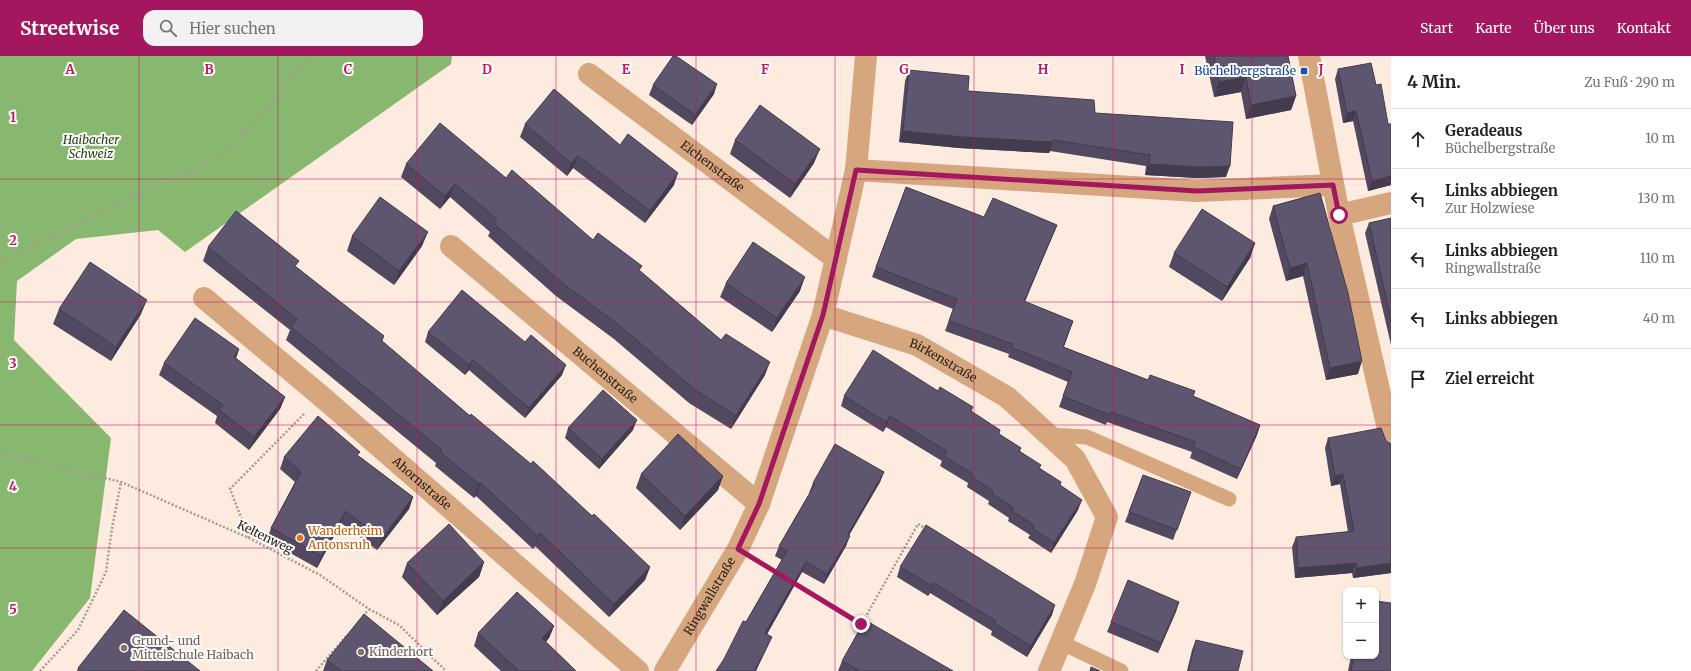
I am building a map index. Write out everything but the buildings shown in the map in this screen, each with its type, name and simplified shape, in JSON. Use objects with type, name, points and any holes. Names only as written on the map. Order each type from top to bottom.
[{"type":"street","name":"Ringwallstraße","points":[[666,671],[738,549],[759,504],[823,315],[856,170],[866,56]]},
{"type":"street","points":[[1309,56],[1339,215],[1391,442]]},
{"type":"street","name":"Eichenstraße","points":[[589,74],[836,259]]},
{"type":"street","points":[[856,170],[1197,191],[1333,185]]},
{"type":"street","points":[[1339,215],[1391,203]]},
{"type":"street","name":"Buchenstraße","points":[[451,246],[759,504]]},
{"type":"street","name":"Ahornstraße","points":[[204,298],[321,396],[638,671]]},
{"type":"street","name":"Birkenstraße","points":[[823,315],[917,345],[1007,397],[1075,459],[1107,517],[1085,584],[1062,643],[1049,671]]},
{"type":"lane","points":[[1048,435],[1088,437],[1229,499]]},
{"type":"lane","points":[[1062,643],[1120,671]]},
{"type":"path","points":[[0,262],[232,149],[310,56]]},
{"type":"path","points":[[249,538],[230,489],[321,396]]},
{"type":"path","name":"Keltenweg","points":[[0,452],[121,482],[249,538],[320,575],[370,609],[399,625],[446,671]]},
{"type":"path","points":[[40,671],[78,630],[106,572],[112,528],[121,482]]},
{"type":"path","points":[[861,624],[918,524],[932,532]]},
{"type":"path","points":[[738,549],[783,577]]},
{"type":"path","points":[[790,581],[868,628]]},
{"type":"path","points":[[359,621],[370,609]]},
{"type":"path","points":[[316,671],[349,633]]},
{"type":"green space","name":"Haibacher Schweiz","points":[[0,56],[452,56],[451,64],[185,252],[158,230],[76,239],[17,281],[14,340],[111,438],[90,598],[32,671],[0,671]]},
{"type":"place","name":"Büchelbergstraße","points":[[1304,71]]},
{"type":"place","name":"Wanderheim Antonsruh","points":[[300,538]]},
{"type":"place","name":"Grund- und Mittelschule Haibach","points":[[124,648]]},
{"type":"place","name":"Kinderhort","points":[[361,652]]},
{"type":"route","points":[[861,624],[738,549],[759,504],[823,315],[856,170],[1197,191],[1333,185],[1339,215]]}]
